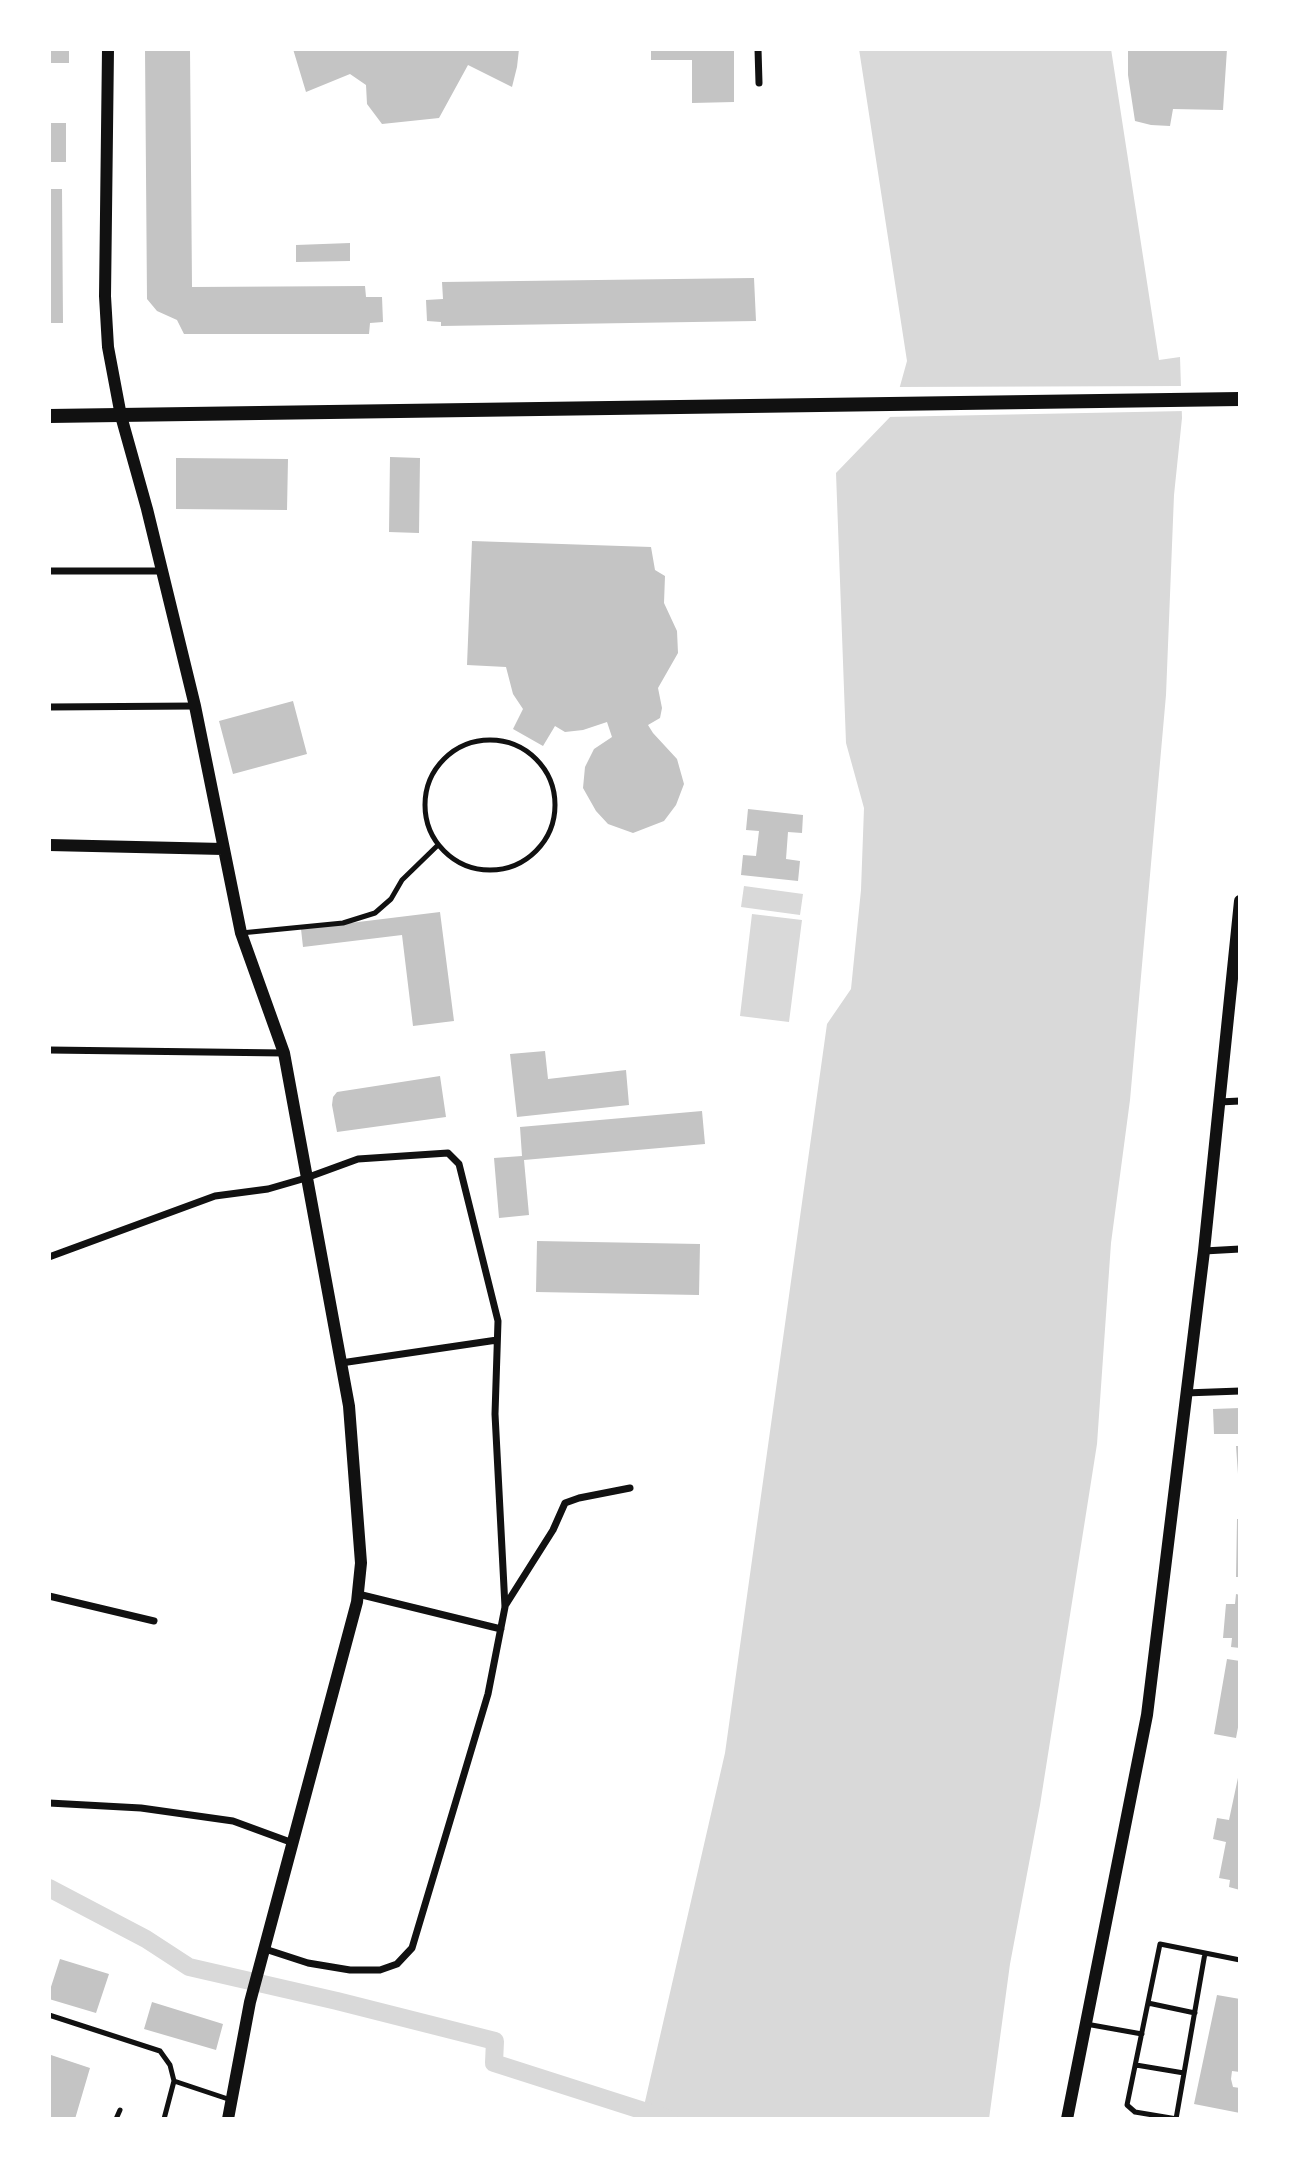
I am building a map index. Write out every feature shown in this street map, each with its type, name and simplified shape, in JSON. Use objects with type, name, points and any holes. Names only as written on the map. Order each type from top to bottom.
[{"type":"main road","points":[[49,416],[1240,400]]},
{"type":"street","points":[[108,49],[105,296],[108,347],[121,416],[147,509],[195,706],[241,933],[284,1053],[349,1406],[360,1550],[358,1594],[250,2002],[228,2119]]},
{"type":"street","points":[[758,49],[759,83]]},
{"type":"street","points":[[49,571],[160,571]]},
{"type":"street","points":[[49,707],[195,706]]},
{"type":"street","points":[[49,845],[223,849]]},
{"type":"street","points":[[1067,2119],[1147,1715],[1204,1251],[1237,962],[1240,901]]},
{"type":"street","points":[[49,1050],[284,1053]]},
{"type":"street","points":[[1219,1102],[1240,1101]]},
{"type":"street","points":[[49,1257],[215,1196],[268,1189],[358,1159],[448,1153],[459,1164],[498,1321],[495,1414],[505,1607],[488,1694],[412,1948],[397,1964],[380,1970],[350,1970],[308,1963],[265,1949]]},
{"type":"street","points":[[1204,1251],[1240,1249]]},
{"type":"street","points":[[341,1363],[497,1340]]},
{"type":"street","points":[[1185,1393],[1240,1391]]},
{"type":"street","points":[[505,1607],[553,1530],[565,1503],[630,1488]]},
{"type":"street","points":[[358,1594],[501,1629]]},
{"type":"street","points":[[49,1596],[154,1621]]},
{"type":"street","points":[[49,1803],[141,1808],[233,1821],[293,1843]]},
{"type":"lane","points":[[492,739],[512,743],[531,753],[545,769],[553,787],[556,807],[552,827],[542,844],[528,858],[510,867],[490,871],[470,867],[452,859],[438,845],[427,826],[424,806],[427,785],[437,766],[452,751],[471,742],[492,739]]},
{"type":"lane","points":[[241,933],[343,923],[374,913],[391,899],[402,880],[438,845]]},
{"type":"lane","points":[[1205,1953],[1177,2119],[1135,2112],[1127,2105],[1160,1944],[1205,1953],[1240,1960]]},
{"type":"lane","points":[[1149,2003],[1195,2013]]},
{"type":"lane","points":[[49,2015],[160,2051],[170,2065],[174,2081],[164,2119]]},
{"type":"lane","points":[[1086,2024],[1142,2034]]},
{"type":"lane","points":[[1136,2064],[1184,2073]]},
{"type":"lane","points":[[174,2081],[231,2100]]},
{"type":"lane","points":[[116,2119],[120,2110]]},
{"type":"shaded area","points":[[859,49],[1111,49],[1159,360],[1180,357],[1182,418],[1174,495],[1166,695],[1130,1100],[1111,1243],[1097,1444],[1040,1805],[1010,1964],[989,2119],[641,2119],[725,1753],[827,1024],[851,989],[861,890],[864,808],[846,743],[836,473],[892,415],[907,361]]},
{"type":"shaded area","points":[[744,886],[803,894],[800,915],[741,907]]},
{"type":"shaded area","points":[[752,914],[802,920],[789,1022],[740,1016]]},
{"type":"pier","points":[[1184,386],[1185,411],[886,417],[896,387]]},
{"type":"building","points":[[49,49],[69,49],[69,63],[49,63]]},
{"type":"building","points":[[145,49],[190,49],[192,287],[365,286],[366,297],[382,297],[383,322],[370,323],[369,334],[184,334],[177,320],[157,311],[147,299]]},
{"type":"building","points":[[293,49],[519,49],[512,87],[468,65],[439,118],[382,124],[367,104],[366,85],[350,74],[306,92]]},
{"type":"building","points":[[651,49],[734,49],[734,102],[692,103],[692,60],[651,60]]},
{"type":"building","points":[[1128,49],[1227,49],[1223,110],[1173,109],[1170,126],[1135,121],[1128,75]]},
{"type":"building","points":[[49,123],[66,123],[66,162],[49,162]]},
{"type":"building","points":[[49,189],[62,189],[63,323],[49,323]]},
{"type":"building","points":[[350,243],[350,261],[296,262],[296,245]]},
{"type":"building","points":[[754,278],[756,321],[441,326],[441,322],[427,321],[426,300],[443,299],[442,282]]},
{"type":"building","points":[[390,457],[420,458],[419,533],[389,532]]},
{"type":"building","points":[[176,458],[288,459],[287,510],[176,509]]},
{"type":"building","points":[[472,541],[651,547],[655,570],[665,576],[664,603],[677,631],[678,653],[658,688],[662,708],[660,718],[648,725],[677,759],[684,784],[676,805],[664,821],[633,833],[608,824],[596,811],[583,788],[585,767],[594,749],[612,737],[607,722],[583,730],[565,732],[555,726],[543,746],[513,729],[523,709],[513,694],[506,667],[467,665]]},
{"type":"building","points":[[293,701],[307,754],[233,774],[219,721]]},
{"type":"building","points":[[748,809],[803,815],[802,833],[788,832],[786,859],[800,861],[798,881],[741,875],[743,855],[756,856],[759,831],[746,830]]},
{"type":"building","points":[[440,912],[454,1021],[413,1026],[402,935],[303,947],[301,929]]},
{"type":"building","points":[[545,1051],[548,1079],[626,1070],[629,1105],[517,1117],[510,1054]]},
{"type":"building","points":[[440,1076],[446,1117],[337,1132],[332,1105],[337,1092]]},
{"type":"building","points":[[702,1111],[705,1144],[524,1160],[529,1215],[499,1218],[494,1158],[522,1156],[520,1127]]},
{"type":"building","points":[[537,1241],[700,1244],[699,1295],[536,1292]]},
{"type":"building","points":[[1240,1408],[1240,1434],[1214,1434],[1213,1409]]},
{"type":"building","points":[[1236,1446],[1240,1446],[1240,1474],[1238,1474]]},
{"type":"building","points":[[1237,1519],[1240,1519],[1240,1577],[1236,1577]]},
{"type":"building","points":[[1236,1594],[1240,1595],[1240,1648],[1231,1647],[1232,1638],[1223,1638],[1226,1604],[1235,1604]]},
{"type":"building","points":[[1227,1659],[1240,1661],[1240,1717],[1236,1738],[1214,1734]]},
{"type":"building","points":[[1239,1773],[1240,1890],[1229,1887],[1230,1880],[1219,1878],[1226,1842],[1213,1839],[1217,1818],[1229,1820]]},
{"type":"building","points":[[60,1959],[109,1974],[96,2013],[49,1999]]},
{"type":"building","points":[[1217,1995],[1240,1999],[1240,2072],[1232,2071],[1231,2079],[1233,2087],[1240,2088],[1240,2113],[1194,2104]]},
{"type":"building","points":[[152,2002],[223,2024],[216,2050],[144,2029]]},
{"type":"building","points":[[51,2055],[90,2068],[75,2119],[49,2119]]},
{"type":"waterway","points":[[49,1888],[146,1939],[189,1967],[495,2041],[494,2063],[669,2119]]}]
